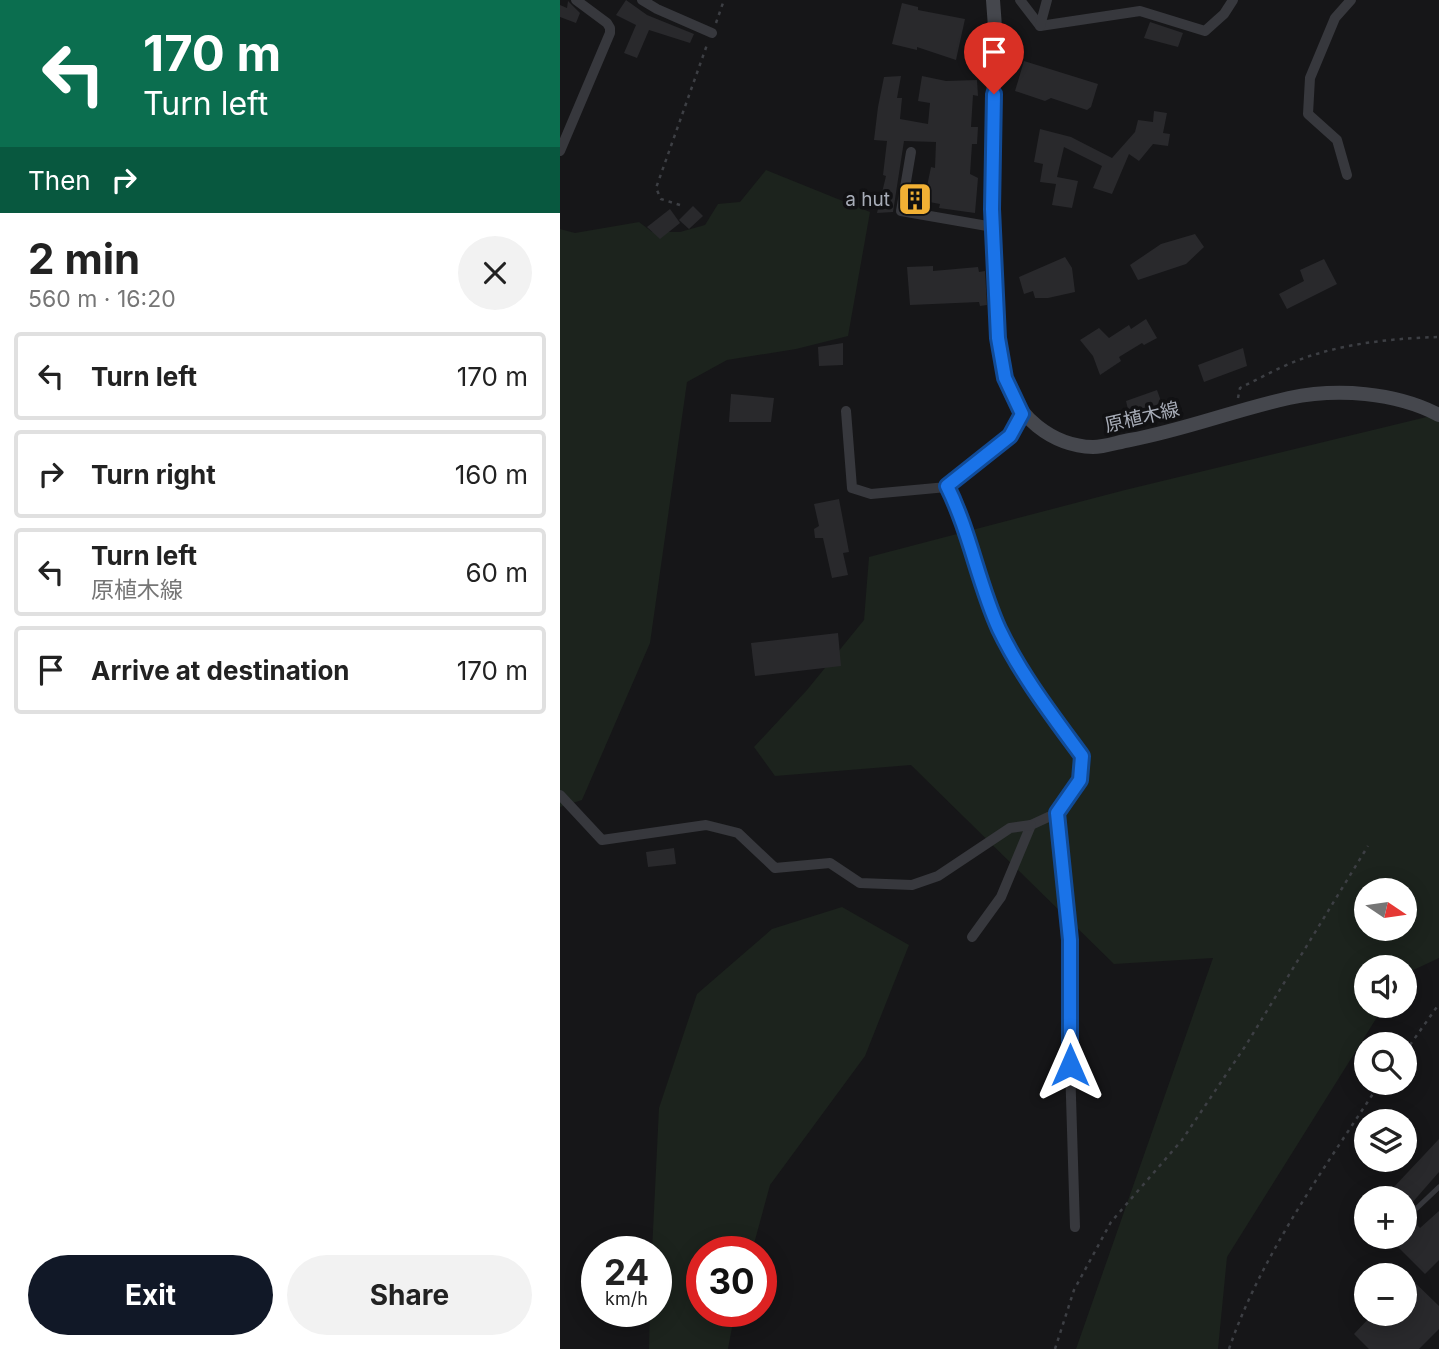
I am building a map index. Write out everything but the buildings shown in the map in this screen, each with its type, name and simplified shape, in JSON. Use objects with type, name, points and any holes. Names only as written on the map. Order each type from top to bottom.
[{"type":"main road","name":"原植木線","points":[[993,0],[996,27],[993,227],[998,338],[1005,378],[1022,414],[1047,433],[1070,444],[1095,447],[1155,436],[1290,398],[1353,393],[1393,399],[1439,415]]},
{"type":"street","points":[[560,151],[610,33],[607,23],[576,0]]},
{"type":"street","points":[[642,0],[712,33]]},
{"type":"street","points":[[1020,0],[1040,26]]},
{"type":"street","points":[[1040,26],[1047,0]]},
{"type":"street","points":[[1040,26],[1142,6],[1205,31],[1224,14],[1233,0]]},
{"type":"street","points":[[1347,175],[1336,140],[1308,114],[1310,78],[1335,18],[1351,0]]},
{"type":"street","points":[[911,152],[901,211],[993,227]]},
{"type":"street","points":[[846,411],[852,488],[872,494],[947,486],[1010,436],[1022,414]]},
{"type":"street","points":[[560,795],[602,840],[706,825],[738,833],[775,868],[830,863],[860,883],[885,882],[893,886],[912,885],[938,876],[1010,828],[1031,825],[1057,813],[1080,780],[1082,756],[1025,678],[1000,630],[987,599],[958,509],[947,486]]},
{"type":"street","points":[[1057,813],[1070,940],[1070,1065],[1075,1227]]},
{"type":"street","points":[[972,937],[1001,897],[1031,825]]},
{"type":"lane","points":[[1417,1208],[1439,1188]]},
{"type":"path","points":[[680,205],[661,199],[656,188],[724,0]]},
{"type":"path","points":[[1241,412],[1238,397],[1240,388],[1320,353],[1404,338],[1439,337]]},
{"type":"path","points":[[1055,1349],[1074,1290],[1111,1222],[1182,1140],[1245,1045],[1368,846]]},
{"type":"path","points":[[1417,1035],[1439,1004]]},
{"type":"path","points":[[1229,1349],[1263,1268],[1372,1095]]},
{"type":"shaded area","points":[[766,170],[870,212],[848,336],[796,349],[727,360],[687,382],[650,643],[582,800],[560,807],[560,229],[575,233],[639,222],[652,232],[680,232],[705,225],[718,204],[740,202]]},
{"type":"shaded area","points":[[1439,414],[1439,958],[1417,968],[1417,955],[1354,955],[1354,1018],[1376,1018],[1368,1032],[1354,1032],[1354,1054],[1227,1257],[1218,1349],[1076,1349],[1213,958],[1114,964],[911,765],[775,776],[754,747],[807,690],[864,620],[869,557],[1125,490]]},
{"type":"shaded area","points":[[842,907],[909,945],[865,1056],[770,1185],[756,1236],[686,1236],[686,1327],[732,1327],[728,1349],[649,1349],[650,1327],[672,1327],[672,1236],[653,1236],[659,1108],[697,994],[772,929]]},
{"type":"place","name":"a hut","points":[[915,199]]},
{"type":"route","points":[[994,94],[992,209],[998,338],[1005,378],[1022,414],[1010,436],[947,486],[958,509],[987,599],[1000,630],[1025,678],[1082,756],[1080,780],[1057,813],[1070,940],[1070,1065]]}]
